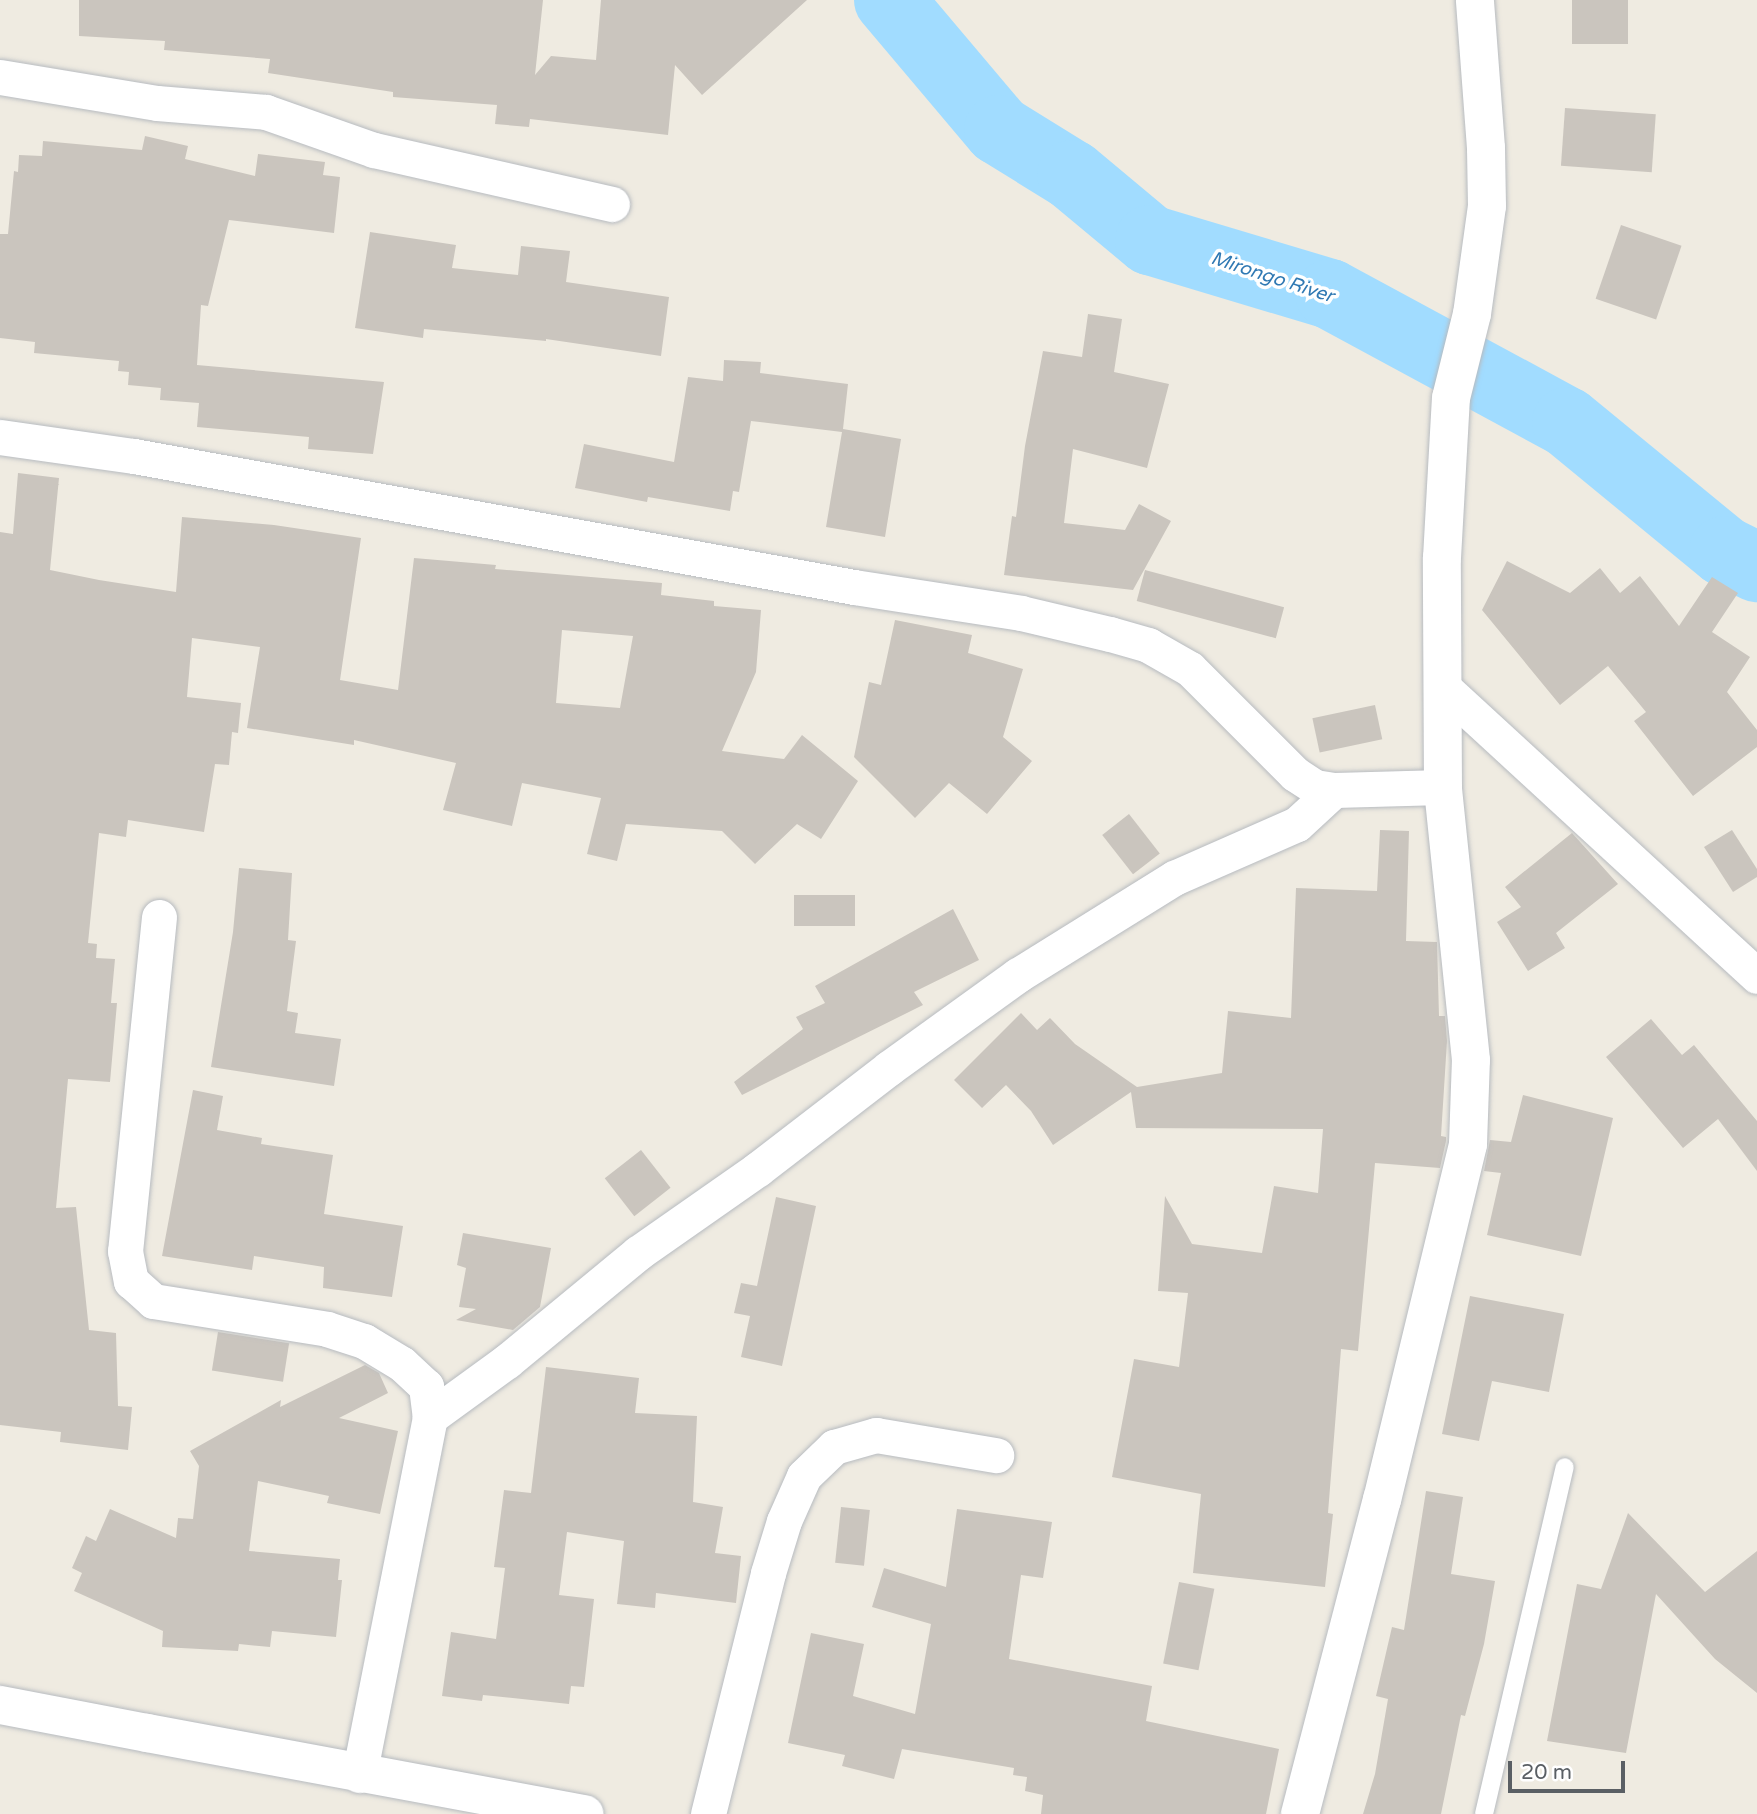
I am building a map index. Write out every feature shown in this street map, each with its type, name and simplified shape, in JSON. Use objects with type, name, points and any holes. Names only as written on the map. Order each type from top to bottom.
[{"type":"street","points":[[1300,1814],[1382,1500],[1468,1144],[1471,1060],[1443,787],[1445,689],[1442,558],[1451,398],[1472,314],[1487,206],[1486,148],[1475,0]]},
{"type":"street","points":[[0,77],[157,103],[267,112],[374,150],[612,204]]},
{"type":"street","points":[[0,437],[134,456],[853,587],[1021,613],[1110,634],[1149,645],[1190,669],[1295,774],[1315,787],[1334,790],[1443,787]]},
{"type":"street","points":[[1445,689],[1757,976]]},
{"type":"street","points":[[430,1417],[507,1361],[638,1253],[758,1169],[889,1068],[1018,975],[1174,878],[1297,824],[1334,790]]},
{"type":"street","points":[[159,917],[124,1251],[131,1281],[153,1301],[327,1329],[364,1341],[402,1364],[426,1386],[430,1417],[359,1774]]},
{"type":"street","points":[[708,1814],[768,1573],[783,1521],[804,1476],[834,1447],[876,1436],[996,1455]]},
{"type":"street","points":[[0,1705],[534,1810],[585,1814]]},
{"type":"lane","points":[[1484,1814],[1565,1467]]},
{"type":"building","points":[[79,0],[543,0],[535,75],[551,56],[596,60],[601,0],[807,0],[702,95],[675,65],[668,135],[530,119],[529,127],[495,124],[497,105],[393,97],[393,92],[268,73],[270,59],[164,50],[165,41],[79,36]]},
{"type":"building","points":[[1572,0],[1628,0],[1628,44],[1572,44]]},
{"type":"building","points":[[1565,108],[1656,114],[1652,172],[1561,166]]},
{"type":"building","points":[[145,136],[188,146],[185,159],[255,176],[258,154],[325,162],[323,175],[340,177],[334,233],[229,220],[208,306],[201,305],[197,365],[384,382],[373,454],[308,449],[309,437],[197,427],[199,403],[160,400],[161,388],[128,385],[129,372],[118,371],[119,361],[34,353],[35,342],[0,338],[0,234],[8,234],[14,171],[18,172],[19,155],[42,156],[43,141],[142,150]]},
{"type":"building","points":[[1621,225],[1682,246],[1656,320],[1596,299]]},
{"type":"building","points":[[370,232],[456,245],[452,268],[518,275],[521,246],[570,251],[566,282],[669,297],[661,356],[546,339],[424,329],[423,338],[355,328]]},
{"type":"building","points":[[1088,314],[1122,319],[1114,372],[1169,384],[1147,468],[1073,449],[1064,523],[1125,530],[1139,504],[1171,521],[1133,590],[1004,575],[1012,516],[1016,517],[1025,446],[1043,351],[1082,357]]},
{"type":"building","points":[[724,360],[761,362],[760,373],[848,384],[843,429],[901,439],[885,537],[826,527],[842,432],[751,421],[739,492],[733,491],[730,511],[648,497],[647,502],[575,488],[584,444],[674,462],[688,377],[723,381]]},
{"type":"building","points":[[18,473],[59,478],[50,570],[99,580],[176,592],[182,517],[274,525],[361,538],[340,680],[398,690],[414,558],[496,565],[495,569],[662,583],[661,595],[714,601],[714,606],[761,610],[756,672],[722,751],[784,759],[802,735],[858,781],[821,839],[797,824],[755,864],[722,831],[626,824],[617,861],[587,854],[601,798],[522,783],[512,826],[443,810],[456,763],[354,740],[354,745],[247,728],[260,647],[192,638],[187,697],[241,703],[238,733],[232,732],[229,765],[215,764],[204,832],[128,820],[126,837],[99,833],[88,943],[97,944],[96,958],[115,959],[111,1003],[117,1003],[110,1082],[68,1079],[56,1208],[76,1207],[89,1330],[116,1333],[118,1406],[132,1407],[128,1450],[60,1442],[61,1432],[0,1425],[0,532],[13,534]],"holes":[[[562,630],[633,636],[620,708],[556,703]]]},
{"type":"building","points":[[1507,561],[1570,593],[1600,568],[1620,593],[1640,576],[1679,626],[1712,577],[1738,593],[1712,632],[1750,657],[1727,692],[1757,730],[1757,747],[1693,796],[1634,721],[1646,712],[1608,666],[1560,705],[1482,610]]},
{"type":"building","points":[[1145,570],[1284,607],[1276,638],[1137,601]]},
{"type":"building","points":[[895,620],[972,635],[968,653],[1023,669],[1003,737],[1032,761],[987,814],[949,783],[915,818],[854,757],[869,682],[881,685]]},
{"type":"building","points":[[1375,705],[1382,739],[1320,753],[1312,718]]},
{"type":"building","points":[[1129,814],[1160,853],[1133,874],[1102,835]]},
{"type":"building","points":[[1380,830],[1409,831],[1406,941],[1437,942],[1439,1016],[1445,1016],[1447,1041],[1441,1136],[1446,1137],[1446,1141],[1440,1168],[1375,1163],[1358,1351],[1341,1349],[1328,1513],[1333,1514],[1325,1587],[1193,1573],[1201,1494],[1112,1477],[1134,1359],[1179,1367],[1188,1293],[1158,1291],[1165,1196],[1192,1244],[1262,1253],[1274,1186],[1318,1193],[1323,1129],[1136,1128],[1131,1092],[1053,1145],[1031,1111],[1006,1085],[982,1108],[954,1080],[1021,1013],[1037,1030],[1050,1018],[1075,1044],[1137,1087],[1222,1073],[1228,1011],[1291,1018],[1296,888],[1377,891]]},
{"type":"building","points":[[1732,830],[1757,869],[1757,877],[1733,892],[1704,847]]},
{"type":"building","points":[[1572,833],[1618,884],[1556,933],[1565,948],[1528,971],[1497,922],[1521,907],[1505,887]]},
{"type":"building","points":[[239,868],[292,873],[288,940],[296,941],[287,1011],[298,1013],[295,1033],[341,1039],[334,1086],[211,1067],[233,932]]},
{"type":"building","points":[[794,895],[855,895],[855,926],[794,926]]},
{"type":"building","points":[[953,909],[979,960],[914,992],[923,1005],[742,1095],[734,1082],[803,1029],[796,1017],[825,1003],[815,986]]},
{"type":"building","points":[[1651,1019],[1682,1055],[1694,1045],[1757,1121],[1757,1171],[1718,1119],[1683,1148],[1606,1057]]},
{"type":"building","points":[[193,1090],[223,1096],[217,1130],[262,1138],[261,1144],[333,1155],[324,1214],[403,1226],[392,1297],[323,1288],[324,1267],[254,1256],[252,1270],[162,1256]]},
{"type":"building","points":[[1523,1095],[1613,1118],[1581,1256],[1487,1235],[1501,1173],[1484,1171],[1490,1140],[1511,1142]]},
{"type":"building","points":[[641,1150],[671,1188],[634,1216],[605,1178]]},
{"type":"building","points":[[776,1197],[816,1206],[782,1366],[741,1357],[750,1316],[734,1313],[741,1283],[757,1286]]},
{"type":"building","points":[[463,1233],[551,1248],[540,1307],[513,1330],[456,1320],[476,1309],[459,1307],[466,1268],[457,1265]]},
{"type":"building","points":[[1470,1296],[1564,1314],[1549,1392],[1492,1381],[1479,1441],[1442,1434]]},
{"type":"building","points":[[218,1332],[289,1343],[283,1382],[212,1371]]},
{"type":"building","points":[[365,1365],[379,1373],[388,1393],[339,1418],[398,1431],[380,1514],[327,1503],[329,1496],[258,1481],[249,1551],[340,1559],[338,1580],[342,1580],[336,1637],[272,1631],[270,1647],[239,1644],[238,1651],[162,1647],[163,1631],[74,1591],[82,1573],[72,1568],[86,1536],[96,1541],[110,1509],[176,1538],[178,1518],[193,1519],[199,1466],[190,1451],[281,1400],[280,1407]]},
{"type":"building","points":[[546,1367],[639,1378],[635,1413],[697,1416],[693,1502],[723,1507],[715,1553],[741,1556],[736,1603],[656,1593],[655,1608],[617,1604],[624,1541],[567,1532],[559,1595],[594,1599],[584,1687],[571,1686],[569,1704],[483,1695],[482,1701],[442,1696],[451,1632],[496,1639],[505,1568],[494,1567],[504,1490],[531,1493]]},
{"type":"building","points":[[1426,1491],[1463,1497],[1451,1574],[1495,1581],[1484,1644],[1465,1716],[1461,1715],[1441,1814],[1363,1814],[1375,1774],[1388,1699],[1376,1696],[1392,1627],[1404,1630]]},
{"type":"building","points":[[841,1507],[870,1510],[864,1566],[835,1563]]},
{"type":"building","points":[[957,1509],[1052,1522],[1043,1578],[1021,1575],[1009,1659],[1152,1686],[1146,1721],[1279,1749],[1266,1814],[1041,1814],[1043,1795],[1025,1791],[1027,1777],[1013,1775],[1014,1768],[902,1749],[894,1779],[842,1766],[845,1755],[788,1743],[811,1633],[864,1644],[853,1696],[915,1714],[931,1624],[872,1607],[884,1568],[946,1587]]},
{"type":"building","points":[[1628,1513],[1705,1592],[1757,1551],[1757,1693],[1715,1659],[1656,1594],[1626,1753],[1547,1741],[1577,1584],[1601,1589]]},
{"type":"building","points":[[1179,1582],[1214,1589],[1199,1670],[1163,1663]]},
{"type":"waterway","name":"Mirongo River","points":[[889,0],[999,130],[1072,175],[1150,240],[1330,294],[1567,422],[1724,551],[1757,567]]}]
